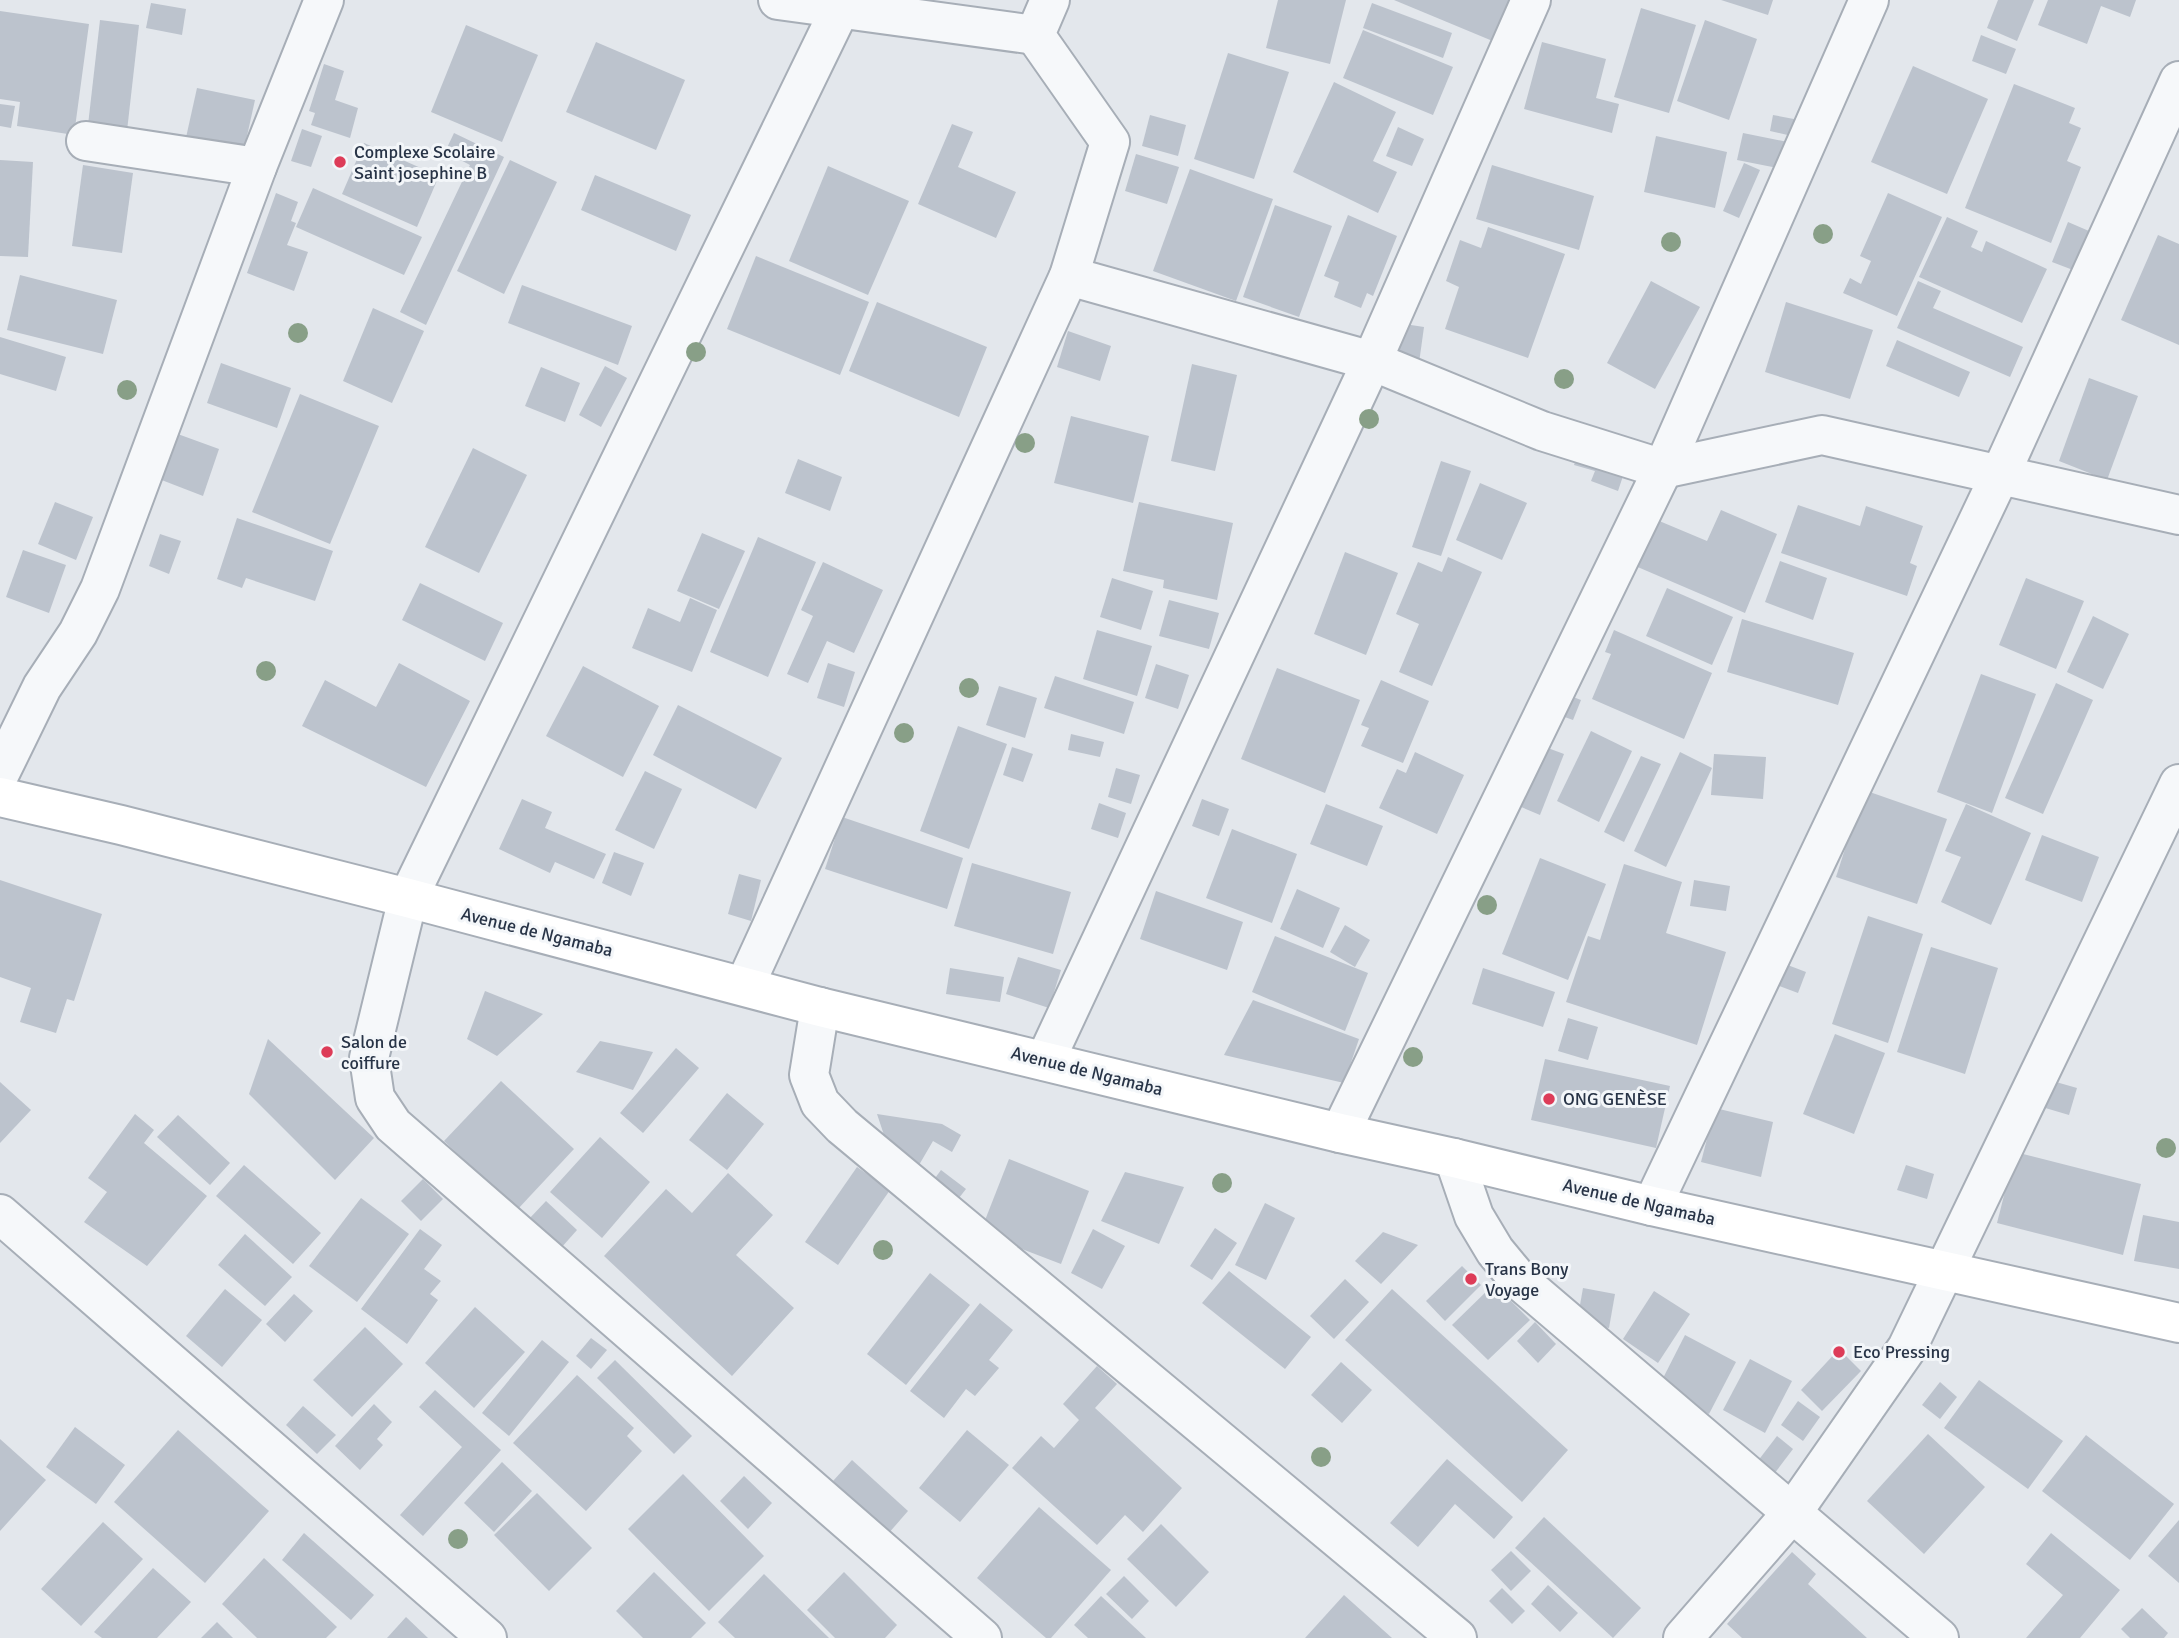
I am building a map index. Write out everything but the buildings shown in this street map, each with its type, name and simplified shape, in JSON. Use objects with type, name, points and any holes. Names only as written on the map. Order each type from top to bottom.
[{"type":"main road","name":"Avenue de Ngamaba","points":[[0,797],[408,898],[820,1007],[1340,1133],[1651,1206],[2179,1323]]},
{"type":"street","points":[[0,773],[42,687],[78,633],[100,589],[257,167],[324,0]]},
{"type":"street","points":[[745,985],[1069,276],[1110,142],[1035,35],[778,0]]},
{"type":"street","points":[[1035,35],[1050,0]]},
{"type":"street","points":[[1045,1061],[1372,361],[1531,0]]},
{"type":"street","points":[[1340,1133],[1663,469],[1870,0]]},
{"type":"street","points":[[840,9],[408,898],[369,1058],[375,1098],[393,1125],[982,1638]]},
{"type":"street","points":[[1651,1206],[2000,475],[2179,81]]},
{"type":"street","points":[[86,141],[257,167]]},
{"type":"street","points":[[1069,276],[1372,361],[1542,431],[1663,469],[1822,435],[2179,515]]},
{"type":"street","points":[[1683,1638],[1793,1513],[1907,1348],[2179,784]]},
{"type":"street","points":[[820,1007],[808,1075],[820,1103],[842,1126],[1457,1638]]},
{"type":"street","points":[[1454,1158],[1474,1216],[1495,1251],[1519,1280],[1939,1638]]},
{"type":"street","points":[[0,1214],[487,1638]]},
{"type":"place","name":"Complexe Scolaire Saint josephine B","points":[[340,162]]},
{"type":"place","name":"Salon de coiffure","points":[[327,1052]]},
{"type":"place","name":"ONG GENÈSE","points":[[1549,1099]]},
{"type":"place","name":"Trans Bony Voyage","points":[[1471,1279]]},
{"type":"place","name":"Eco Pressing","points":[[1839,1352]]}]
